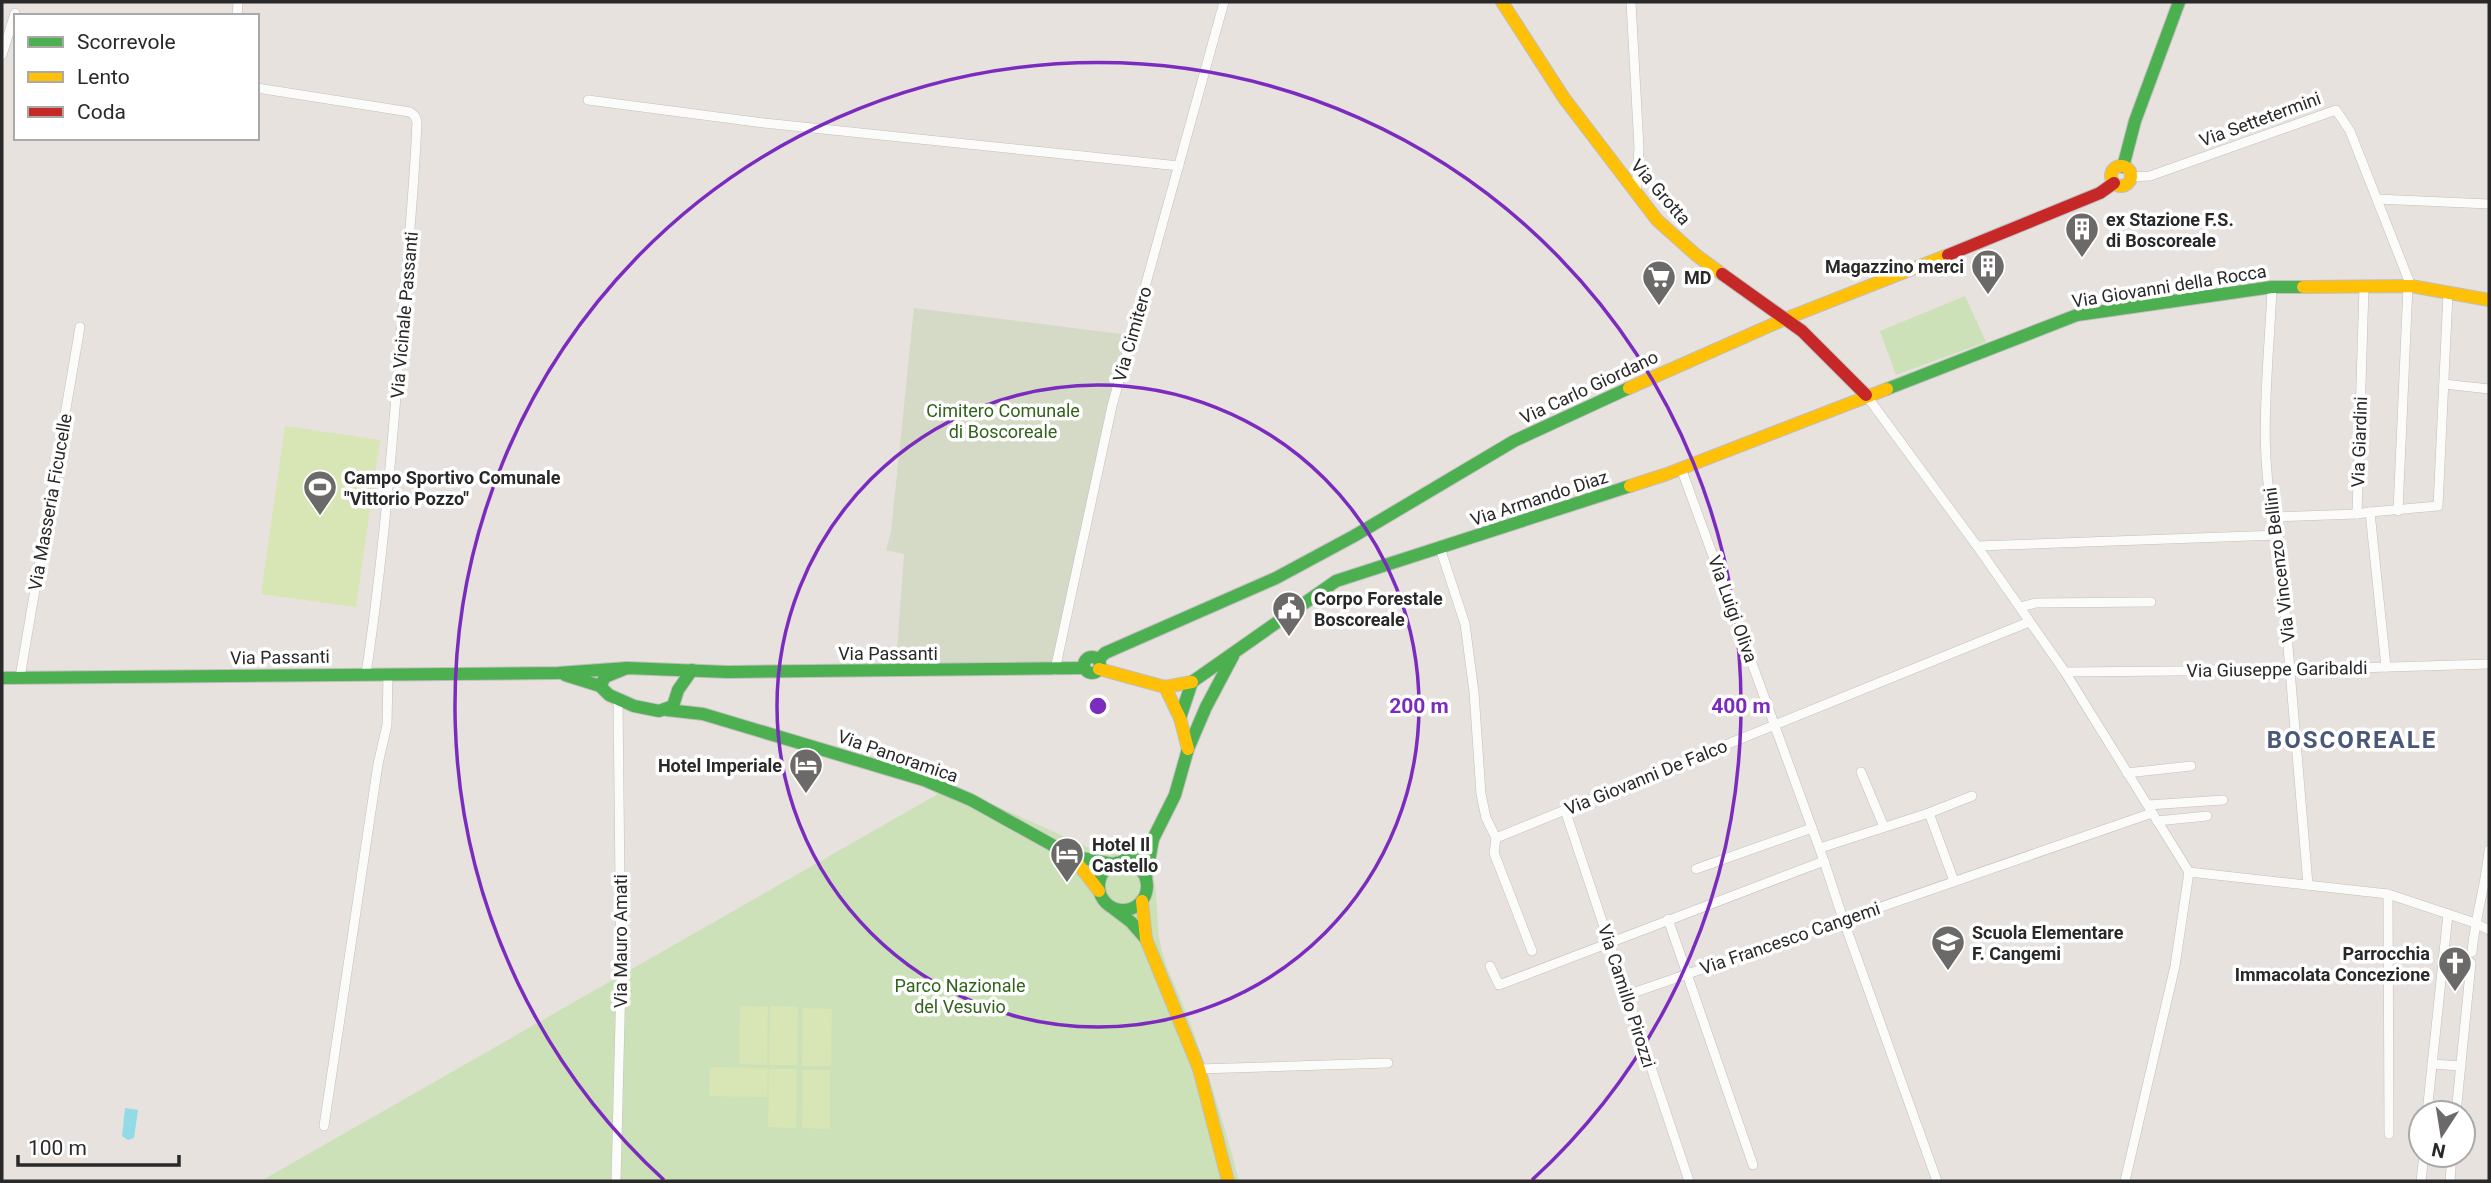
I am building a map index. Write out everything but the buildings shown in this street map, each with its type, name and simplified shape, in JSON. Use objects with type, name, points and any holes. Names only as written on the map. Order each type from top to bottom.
[{"type":"street","name":"Via Cimitero","points":[[1055,670],[1112,406],[1224,2]]},
{"type":"street","name":"Via Grotta","points":[[1502,2],[1564,98],[1657,220],[1696,255],[1802,331],[1866,395]]},
{"type":"street","points":[[1631,2],[1639,148],[1636,192]]},
{"type":"street","points":[[2127,172],[2135,121],[2179,2]]},
{"type":"street","points":[[2,55],[14,16]]},
{"type":"street","name":"Via Vicinale Passanti","points":[[259,88],[410,113],[415,116],[417,122],[414,203],[392,450],[376,607],[366,674]]},
{"type":"street","points":[[588,100],[764,123],[1179,166]]},
{"type":"street","name":"Via Settetermini","points":[[2127,172],[2150,176],[2336,110],[2350,131],[2410,286]]},
{"type":"street","name":"Via Carlo Giordano","points":[[1098,665],[1105,653],[1276,578],[1354,536],[1514,441],[1682,363],[1785,319],[2100,193],[2115,183],[2112,178],[2117,167],[2127,172]]},
{"type":"street","points":[[2377,199],[2489,204]]},
{"type":"street","points":[[2399,512],[2410,286]]},
{"type":"street","name":"Via Giovanni della Rocca","points":[[1866,395],[2077,315],[2272,287],[2410,286],[2489,300]]},
{"type":"street","name":"Via Vincenzo Bellini","points":[[2272,287],[2266,433],[2272,517],[2278,535],[2308,885]]},
{"type":"street","name":"Via Giardini","points":[[2364,287],[2357,514],[2370,512],[2386,667]]},
{"type":"street","points":[[2370,512],[2399,512],[2438,506],[2448,293]]},
{"type":"street","name":"Via Masseria Ficucelle","points":[[20,677],[80,327]]},
{"type":"street","points":[[2444,384],[2489,389]]},
{"type":"street","points":[[1866,395],[2065,672],[2189,872],[2175,966],[2125,1181]]},
{"type":"street","name":"Via Armando Diaz","points":[[1192,682],[1336,581],[1681,468],[1866,395]]},
{"type":"street","name":"Via Luigi Oliva","points":[[1681,468],[1820,848],[1937,1181]]},
{"type":"street","points":[[2272,517],[2357,514]]},
{"type":"street","points":[[1977,546],[2278,535]]},
{"type":"street","points":[[1440,548],[1465,624],[1474,692],[1481,794],[1486,818],[1496,838],[1494,853],[1532,951]]},
{"type":"street","points":[[2020,607],[2036,603],[2151,602]]},
{"type":"street","name":"Via Giovanni De Falco","points":[[1496,838],[2029,622]]},
{"type":"street","name":"Via Armando Diaz","points":[[1153,839],[1175,795],[1188,749],[1206,706],[1235,653]]},
{"type":"street","name":"Via Passanti","points":[[2,678],[558,673],[627,668],[1055,670],[1084,668],[1083,663],[1087,658],[1093,657],[1098,665]]},
{"type":"street","name":"Via Giuseppe Garibaldi","points":[[2065,672],[2290,670],[2489,664]]},
{"type":"street","points":[[1098,665],[1165,687],[1192,682]]},
{"type":"street","points":[[600,686],[605,677],[627,668]]},
{"type":"street","points":[[648,669],[670,678],[677,694]]},
{"type":"street","points":[[667,710],[673,706],[692,670]]},
{"type":"street","name":"Via Passanti","points":[[558,673],[600,686],[603,693],[618,700],[658,711],[667,710]]},
{"type":"street","points":[[324,1126],[378,764],[387,725],[388,674]]},
{"type":"street","points":[[1192,682],[1206,706]]},
{"type":"street","points":[[1180,718],[1192,682]]},
{"type":"street","points":[[1165,687],[1180,718],[1188,749]]},
{"type":"street","name":"Via Panoramica","points":[[677,694],[703,714]]},
{"type":"street","name":"Via Mauro Amati","points":[[616,1181],[621,980],[618,700]]},
{"type":"street","name":"Via Panoramica","points":[[667,710],[703,714],[924,780],[971,800],[1072,856],[1136,866],[1146,878]]},
{"type":"street","points":[[2127,773],[2191,766]]},
{"type":"street","points":[[1861,772],[1884,827]]},
{"type":"street","points":[[1820,848],[1929,813],[1972,796]]},
{"type":"street","points":[[2152,813],[2223,800]]},
{"type":"street","name":"Via Camillo Pirozzi","points":[[1565,810],[1689,1181]]},
{"type":"street","points":[[1929,813],[1954,881]]},
{"type":"street","points":[[2152,813],[2207,816]]},
{"type":"street","name":"Via Francesco Cangemi","points":[[1627,995],[2152,813]]},
{"type":"street","points":[[1696,869],[1812,828]]},
{"type":"street","points":[[1099,891],[1101,875],[1153,839]]},
{"type":"street","name":"Via Panoramica","points":[[1153,839],[1146,894],[1142,901],[1146,939],[1199,1069],[1228,1181]]},
{"type":"street","points":[[2472,952],[2489,850]]},
{"type":"street","name":"Via Panoramica","points":[[1072,856],[1107,904],[1131,922],[1146,939]]},
{"type":"street","points":[[1490,966],[1499,985],[1824,861]]},
{"type":"street","points":[[2189,872],[2388,894],[2489,930]]},
{"type":"street","points":[[2388,894],[2389,1134]]},
{"type":"street","points":[[1114,909],[1130,909],[1142,901]]},
{"type":"street","points":[[2428,1099],[2448,914]]},
{"type":"street","points":[[1668,919],[1753,1165]]},
{"type":"street","points":[[2457,1099],[2471,963]]},
{"type":"street","points":[[1199,1069],[1388,1063]]},
{"type":"street","points":[[2432,1064],[2461,1066]]},
{"type":"green space","points":[[1965,296],[1986,342],[1896,375],[1880,331]]},
{"type":"green space","name":"Cimitero Comunale di Boscoreale","points":[[914,308],[1129,335],[1053,664],[896,665],[904,554],[886,550],[891,532]]},
{"type":"green space","name":"Campo Sportivo Comunale \"Vittorio Pozzo\"","points":[[285,426],[380,440],[356,607],[261,594]]},
{"type":"green space","name":"Parco Nazionale del Vesuvio","points":[[952,786],[1103,854],[1133,854],[1148,863],[1154,879],[1162,952],[1202,1058],[1239,1181],[261,1181]]},
{"type":"green space","points":[[740,1006],[768,1007],[767,1065],[739,1064]]},
{"type":"green space","points":[[770,1006],[798,1007],[797,1065],[769,1065]]},
{"type":"green space","points":[[803,1008],[832,1009],[831,1066],[802,1066]]},
{"type":"green space","points":[[710,1067],[768,1068],[767,1097],[709,1096]]},
{"type":"green space","points":[[769,1069],[797,1069],[796,1128],[768,1127]]},
{"type":"green space","points":[[803,1070],[830,1070],[830,1129],[802,1128]]},
{"type":"water","points":[[125,1108],[138,1110],[134,1138],[128,1140],[122,1136]]},
{"type":"traffic: fast","points":[[2123,167],[2135,121],[2179,2]]},
{"type":"traffic: fast","points":[[1887,389],[2077,315],[2272,287],[2303,287]]},
{"type":"traffic: fast","points":[[1098,660],[1105,653],[1276,578],[1354,536],[1514,441],[1629,388]]},
{"type":"traffic: fast","points":[[1180,718],[1192,682],[1336,581],[1630,486]]},
{"type":"traffic: fast","points":[[1146,878],[1153,839],[1175,795],[1188,749],[1233,656]]},
{"type":"traffic: fast","points":[[1089,657],[1095,657],[1100,665],[1098,671],[1089,673],[1084,668],[1084,662],[1089,657]]},
{"type":"traffic: fast","points":[[2,678],[558,673],[627,668]]},
{"type":"traffic: fast","points":[[600,686],[605,677],[627,668],[728,672],[1084,668]]},
{"type":"traffic: fast","points":[[565,675],[600,686],[609,695],[634,706],[659,711],[673,706],[678,690],[692,670]]},
{"type":"traffic: fast","points":[[667,710],[703,714],[924,780],[971,800],[1072,856],[1113,864]]},
{"type":"traffic: fast","points":[[1121,862],[1153,839]]},
{"type":"traffic: fast","points":[[1123,862],[1140,869],[1147,886],[1140,903],[1123,910],[1106,903],[1099,886],[1106,869],[1123,862]]},
{"type":"traffic: fast","points":[[1114,909],[1131,922],[1146,939]]},
{"type":"traffic: slow","points":[[1502,2],[1564,98],[1657,220],[1722,274]]},
{"type":"traffic: slow","points":[[2121,166],[2128,169],[2131,176],[2128,183],[2121,186],[2114,183],[2111,176],[2114,169],[2121,166]]},
{"type":"traffic: slow","points":[[1629,388],[1785,319],[1948,255]]},
{"type":"traffic: slow","points":[[2303,287],[2411,286],[2489,300]]},
{"type":"traffic: slow","points":[[1630,486],[1887,389]]},
{"type":"traffic: slow","points":[[1099,669],[1165,687],[1192,682]]},
{"type":"traffic: slow","points":[[1165,687],[1180,718],[1188,749]]},
{"type":"traffic: slow","points":[[1072,856],[1099,891]]},
{"type":"traffic: slow","points":[[1142,901],[1146,939],[1199,1069],[1228,1181]]},
{"type":"traffic: jam","points":[[1948,255],[2100,193],[2114,183]]},
{"type":"traffic: jam","points":[[1722,274],[1802,331],[1866,395]]},
{"type":"place","name":"ex Stazione F.S. di Boscoreale","points":[[2082,259]]},
{"type":"place","name":"Magazzino merci","points":[[1988,296]]},
{"type":"place","name":"MD","points":[[1659,307]]},
{"type":"place","name":"Campo Sportivo Comunale \"Vittorio Pozzo\"","points":[[320,517]]},
{"type":"place","name":"Corpo Forestale Boscoreale","points":[[1289,638]]},
{"type":"place","name":"Hotel Imperiale","points":[[806,795]]},
{"type":"place","name":"Hotel Il Castello","points":[[1067,884]]},
{"type":"place","name":"Scuola Elementare F. Cangemi","points":[[1948,972]]},
{"type":"place","name":"Parrocchia Immacolata Concezione","points":[[2455,993]]},
{"type":"district","name":"BOSCOREALE","points":[[2352,740]]}]
